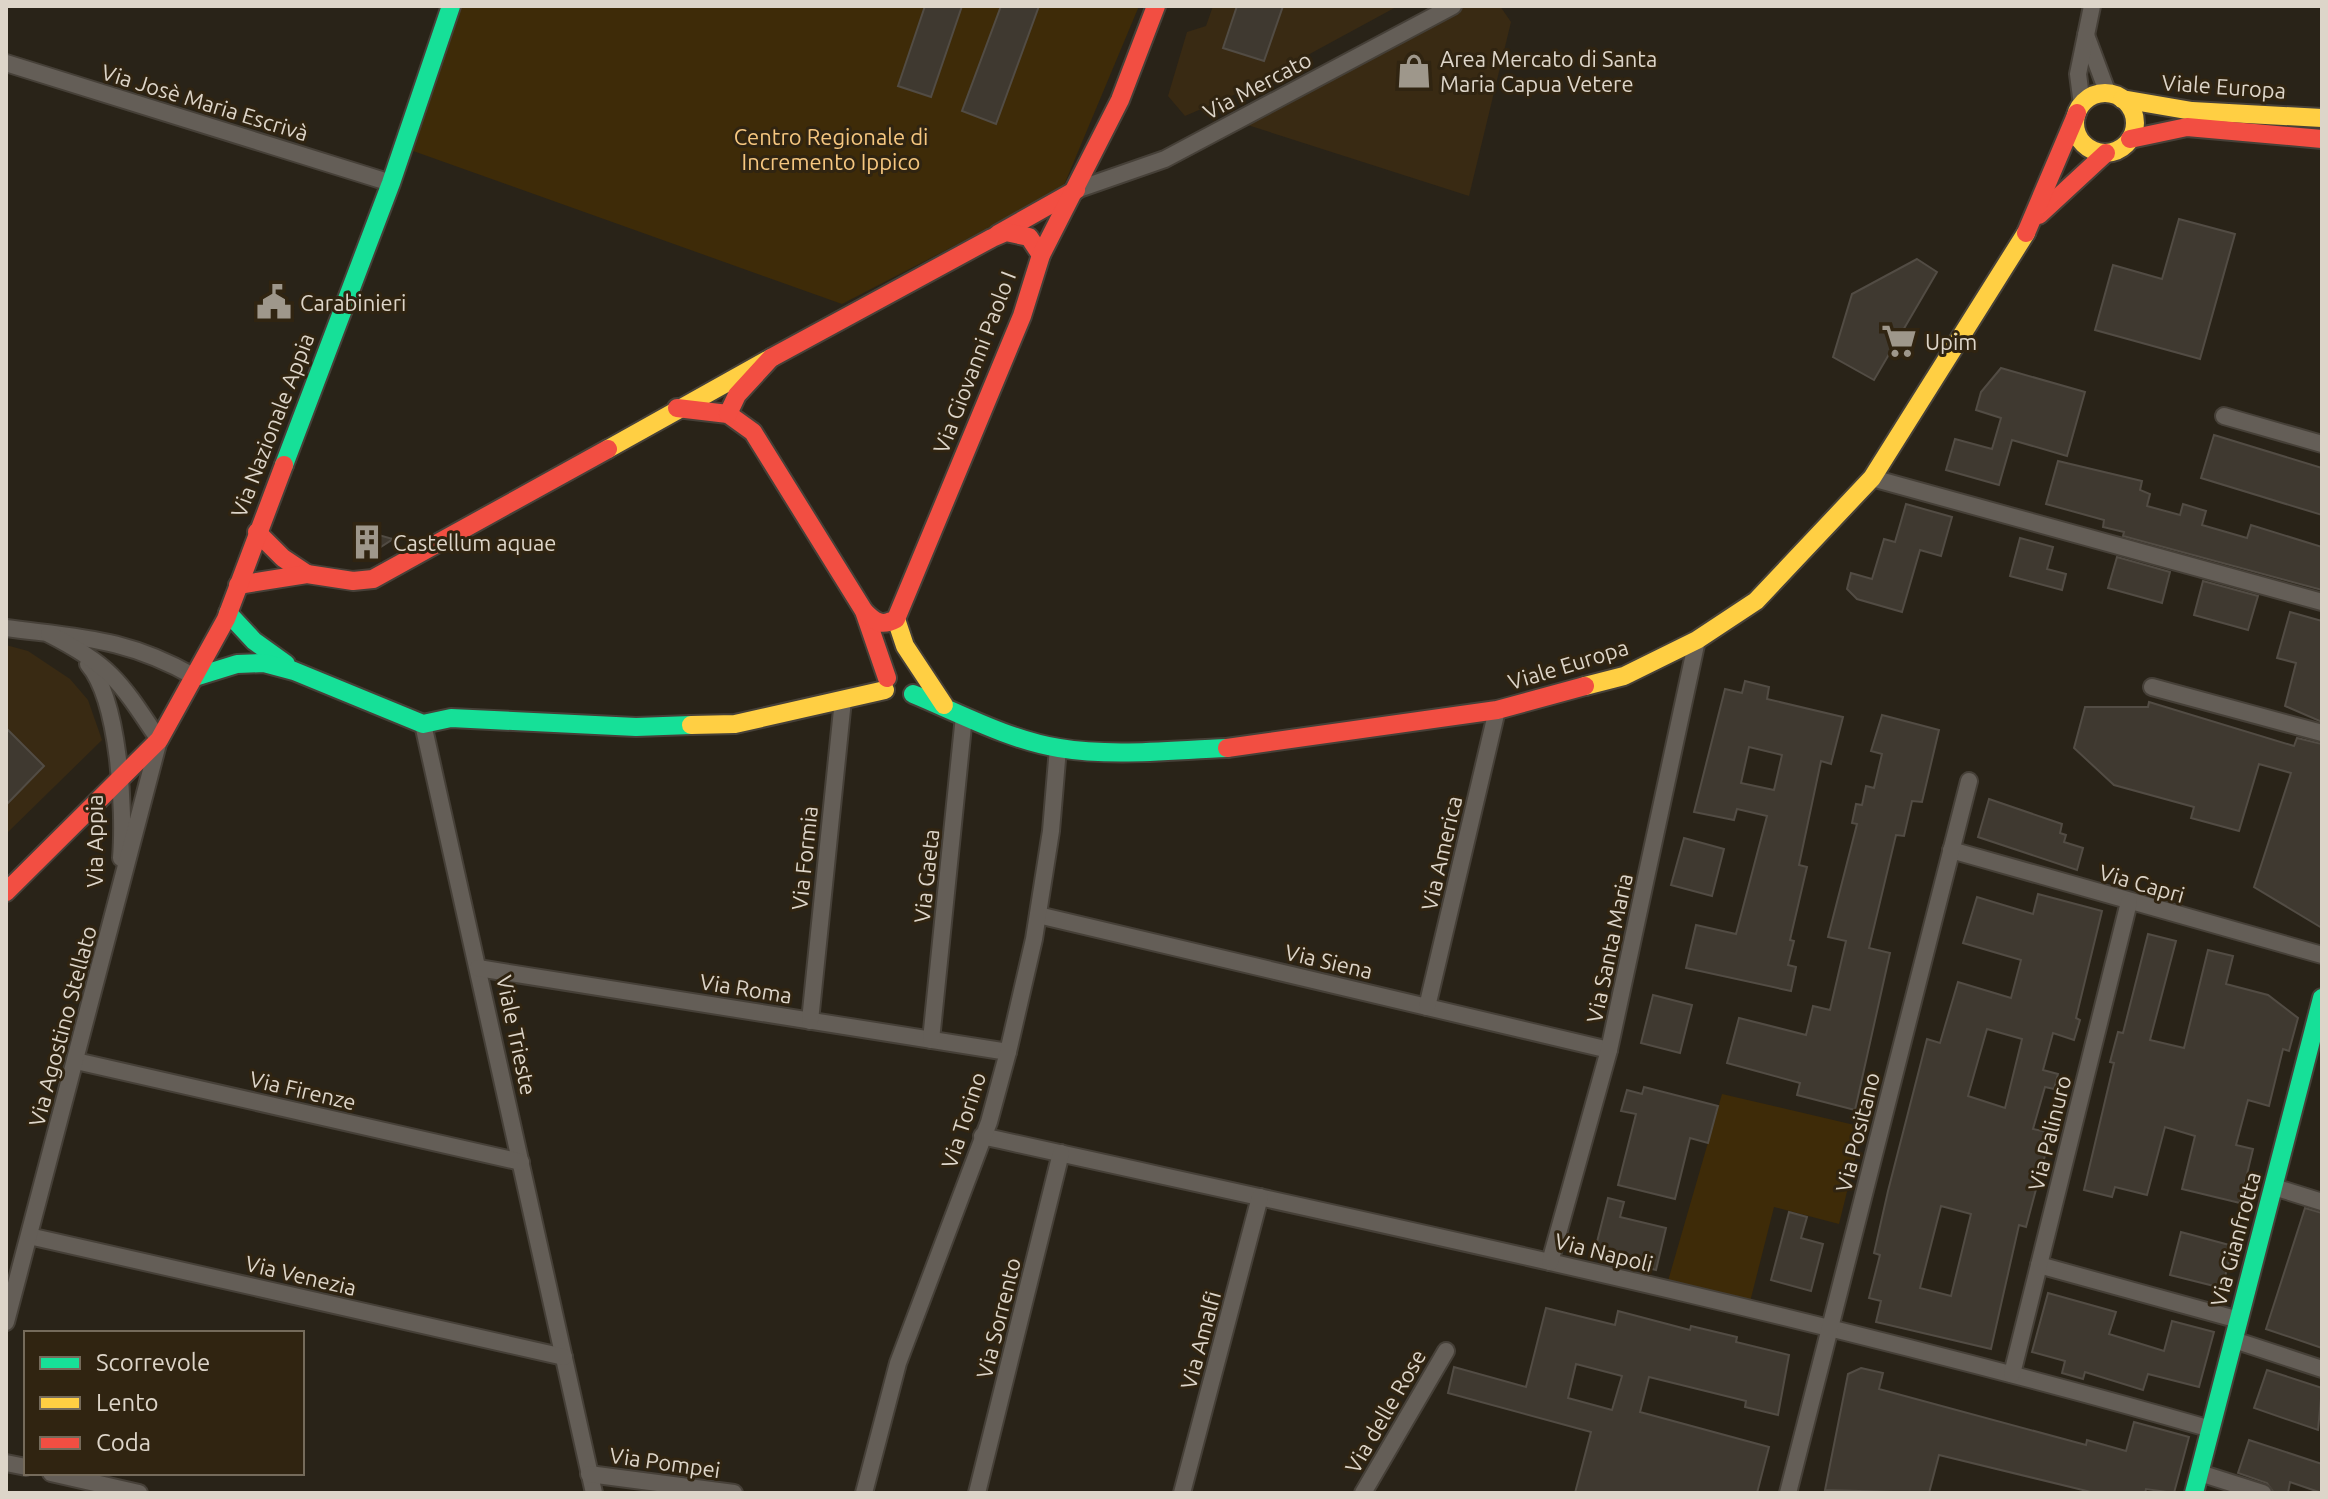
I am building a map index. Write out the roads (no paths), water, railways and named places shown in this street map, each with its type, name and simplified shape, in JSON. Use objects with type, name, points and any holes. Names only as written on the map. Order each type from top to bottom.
[{"type":"street","name":"Via Nazionale Appia","points":[[195,677],[228,613],[391,183],[451,6]]},
{"type":"street","points":[[1041,255],[1120,100],[1156,6]]},
{"type":"street","name":"Via Mercato","points":[[1076,190],[1165,159],[1453,6]]},
{"type":"street","points":[[2086,35],[2115,96],[2133,113],[2130,139],[2124,146],[2106,153],[2097,152],[2081,141],[2076,132],[2078,74],[2086,35],[2092,6]]},
{"type":"street","name":"Via Josè Maria Escrivà","points":[[6,63],[391,183]]},
{"type":"street","points":[[2079,109],[2089,98],[2115,96]]},
{"type":"street","name":"Viale Europa","points":[[2115,96],[2192,111],[2322,118]]},
{"type":"street","name":"Viale Europa","points":[[886,684],[896,671],[906,672],[914,679],[913,694],[964,716],[1058,748],[1129,751],[1245,747],[1497,710],[1624,676],[1697,640],[1756,601],[1872,478],[2035,219],[2079,109]]},
{"type":"street","name":"Viale Europa","points":[[2130,139],[2187,127],[2322,139]]},
{"type":"street","name":"Viale Europa","points":[[2035,219],[2106,153]]},
{"type":"street","points":[[992,238],[1076,190]]},
{"type":"street","name":"Via Giovanni Paolo I","points":[[728,414],[737,395],[771,358],[992,238],[1006,232],[1029,237],[1041,255],[1022,316],[896,619]]},
{"type":"street","points":[[238,585],[307,574],[353,581],[373,579],[771,358]]},
{"type":"street","points":[[6,628],[123,644],[161,658],[195,677],[237,664],[264,663],[294,671],[423,724],[466,718],[636,727],[735,724],[843,700],[886,684],[864,611],[753,432],[728,414],[677,408]]},
{"type":"street","points":[[2224,416],[2322,444]]},
{"type":"street","points":[[1872,478],[2322,602]]},
{"type":"street","points":[[257,532],[283,558],[307,574]]},
{"type":"street","points":[[864,611],[877,623],[887,624],[896,619],[905,646],[944,705]]},
{"type":"street","points":[[228,613],[254,641],[294,671]]},
{"type":"street","points":[[49,634],[92,656],[119,681],[159,740]]},
{"type":"street","name":"Via Appia","points":[[49,634],[82,657],[101,679],[117,749],[122,810],[118,901]]},
{"type":"street","name":"Via Santa Maria","points":[[1550,1262],[1609,1050],[1697,640]]},
{"type":"street","name":"Via Appia","points":[[6,892],[159,740],[195,677]]},
{"type":"street","points":[[2152,687],[2322,733]]},
{"type":"street","name":"Via Formia","points":[[810,1021],[843,700]]},
{"type":"street","name":"Via America","points":[[1427,1007],[1497,710]]},
{"type":"street","name":"Via Gaeta","points":[[931,1040],[964,716]]},
{"type":"street","name":"Viale Trieste","points":[[423,724],[594,1493]]},
{"type":"street","name":"Via Agostino Stellato","points":[[7,1316],[159,740]]},
{"type":"street","name":"Via Torino","points":[[864,1493],[898,1363],[982,1136],[1008,1052],[1038,915],[1051,831],[1058,748]]},
{"type":"street","name":"Via Positano","points":[[1788,1493],[1969,781]]},
{"type":"street","name":"Via Capri","points":[[1951,850],[2322,955]]},
{"type":"street","name":"Via Palinuro","points":[[2012,1374],[2129,902]]},
{"type":"street","name":"Via Siena","points":[[1038,915],[1609,1050]]},
{"type":"street","name":"Via Roma","points":[[478,968],[1008,1052]]},
{"type":"street","name":"Via Gianfrotta","points":[[2194,1493],[2322,998]]},
{"type":"street","name":"Via Firenze","points":[[76,1061],[521,1162]]},
{"type":"street","name":"Via Napoli","points":[[982,1136],[1550,1262],[2012,1374],[2211,1429]]},
{"type":"street","name":"Via Sorrento","points":[[977,1493],[1061,1153]]},
{"type":"street","points":[[2274,1187],[2322,1202]]},
{"type":"street","name":"Via Amalfi","points":[[1182,1493],[1260,1197]]},
{"type":"street","name":"Via Venezia","points":[[29,1236],[564,1357]]},
{"type":"street","points":[[2039,1265],[2239,1320]]},
{"type":"street","points":[[2234,1340],[2322,1369]]},
{"type":"street","name":"Via delle Rose","points":[[1363,1493],[1446,1351]]},
{"type":"street","points":[[2200,1473],[2263,1493]]},
{"type":"street","name":"Via Pompei","points":[[589,1474],[734,1493]]},
{"type":"street","points":[[60,1475],[139,1493]]},
{"type":"place","name":"Area Mercato di Santa Maria Capua Vetere","points":[[1414,71]]},
{"type":"place","name":"Carabinieri","points":[[274,302]]},
{"type":"place","name":"Upim","points":[[1899,341]]},
{"type":"place","name":"Castellum aquae","points":[[367,542]]},
{"type":"park label","name":"Centro Regionale di Incremento Ippico","points":[[831,148]]}]
